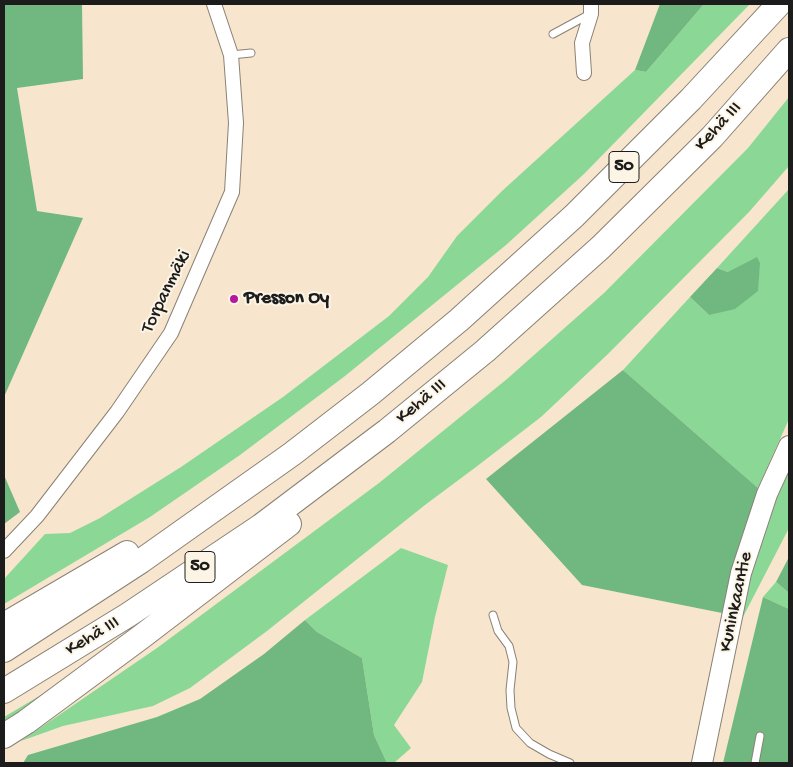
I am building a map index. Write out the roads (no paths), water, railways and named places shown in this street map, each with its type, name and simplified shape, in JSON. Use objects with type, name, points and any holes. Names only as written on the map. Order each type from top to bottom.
[{"type":"highway","name":"Kehä III","points":[[4,650],[141,562],[218,508],[332,424],[459,320],[574,216],[691,99],[779,4]]},
{"type":"highway","name":"Kehä III","points":[[4,691],[128,615],[261,526],[388,431],[485,351],[601,247],[712,137],[789,50]]},
{"type":"highway","points":[[4,736],[26,722],[134,642],[316,504],[388,431]]},
{"type":"highway","points":[[4,625],[140,544],[218,508]]},
{"type":"main road","name":"Kuninkaantie","points":[[702,763],[741,573],[767,494],[789,446]]},
{"type":"street","name":"Torpanmäki","points":[[4,551],[37,516],[116,412],[171,333],[232,192],[236,123],[231,56],[217,5]]},
{"type":"street","points":[[584,73],[582,43],[591,9]]},
{"type":"lane","points":[[554,34],[591,9]]},
{"type":"lane","points":[[231,56],[251,53]]},
{"type":"lane","points":[[492,615],[498,631],[509,646],[513,662],[510,690],[511,708],[516,728],[530,743],[570,763]]},
{"type":"lane","points":[[755,763],[760,736]]},
{"type":"place","name":"Presson Oy","points":[[234,299]]}]
